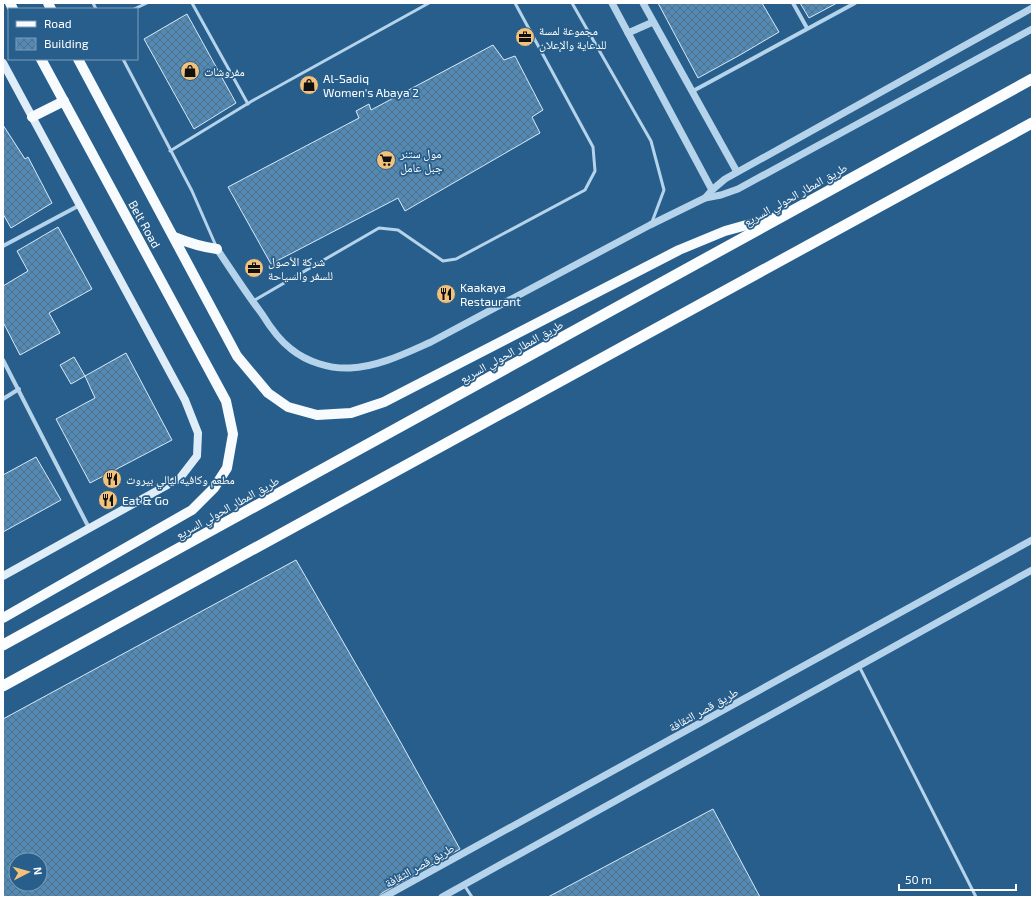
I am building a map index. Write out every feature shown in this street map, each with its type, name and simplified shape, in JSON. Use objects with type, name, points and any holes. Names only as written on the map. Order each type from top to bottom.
[{"type":"highway","name":"طريق المطار الحولي السريع","points":[[3,645],[1032,79]]},
{"type":"highway","points":[[3,686],[1032,123]]},
{"type":"main road","name":"Belt Road","points":[[3,618],[192,510],[214,488],[227,468],[233,434],[226,401],[42,60]]},
{"type":"main road","name":"Belt Road","points":[[79,60],[237,356],[268,393],[288,407],[317,415],[351,412],[384,402],[679,250],[725,231],[785,214]]},
{"type":"main road","points":[[3,63],[185,400],[198,433],[197,456],[180,478],[3,576]]},
{"type":"main road","points":[[32,117],[64,101]]},
{"type":"main road","points":[[174,237],[195,245],[217,249]]},
{"type":"street","points":[[612,3],[712,190]]},
{"type":"street","points":[[643,3],[737,172]]},
{"type":"street","points":[[793,3],[807,28]]},
{"type":"street","points":[[693,91],[855,3]]},
{"type":"street","points":[[706,198],[724,178],[1032,8]]},
{"type":"street","points":[[628,34],[653,22]]},
{"type":"street","points":[[217,249],[276,335],[291,350],[309,360],[329,367],[350,368],[371,364],[400,356],[431,342],[650,225],[706,198],[713,198],[738,189],[1032,29]]},
{"type":"street","points":[[3,246],[80,205]]},
{"type":"street","points":[[3,360],[89,529]]},
{"type":"street","points":[[3,399],[19,390]]},
{"type":"street","name":"طريق قصر الثقافة","points":[[384,897],[1032,540]]},
{"type":"street","points":[[442,897],[1032,570]]},
{"type":"lane","points":[[136,8],[147,3]]},
{"type":"lane","points":[[192,3],[248,104]]},
{"type":"lane","points":[[170,151],[248,104],[430,3]]},
{"type":"lane","points":[[252,301],[379,228],[398,230],[443,261],[456,259],[585,190],[595,171],[594,147],[515,3]]},
{"type":"lane","points":[[572,3],[652,141],[664,190],[650,225]]},
{"type":"lane","points":[[124,60],[192,191],[217,249]]},
{"type":"lane","points":[[859,666],[976,897]]},
{"type":"lane","points":[[464,885],[472,897]]},
{"type":"building","points":[[658,3],[762,3],[779,32],[698,78]]},
{"type":"building","points":[[800,3],[837,3],[809,18]]},
{"type":"building","name":"مفروشات","points":[[187,14],[236,103],[194,129],[144,39]]},
{"type":"building","name":"مول ستنر جبل عامل","points":[[493,45],[504,60],[515,56],[543,110],[532,117],[540,133],[405,211],[398,198],[271,264],[228,187],[359,118],[356,111],[369,104],[371,110]]},
{"type":"building","points":[[3,125],[25,159],[28,157],[52,203],[11,228],[3,214]]},
{"type":"building","points":[[58,227],[92,289],[49,313],[60,333],[20,355],[3,322],[3,286],[28,271],[17,251]]},
{"type":"building","points":[[126,353],[172,440],[90,483],[56,419],[95,398],[85,376]]},
{"type":"building","points":[[74,357],[85,376],[71,384],[60,365]]},
{"type":"building","points":[[36,457],[61,500],[3,532],[3,475]]},
{"type":"building","points":[[296,560],[460,849],[382,893],[379,897],[3,897],[3,719]]},
{"type":"building","points":[[713,809],[760,897],[548,897]]},
{"type":"place","name":"مجموعة لمسة للدعاية والإعلان","points":[[525,37]]},
{"type":"place","name":"مفروشات","points":[[190,71]]},
{"type":"place","name":"Al-Sadiq Women's Abaya 2","points":[[309,85]]},
{"type":"place","name":"مول ستنر جبل عامل","points":[[386,160]]},
{"type":"place","name":"شركة الأصول للسفر والسياحة","points":[[254,268]]},
{"type":"place","name":"Kaakaya Restaurant","points":[[446,294]]},
{"type":"place","name":"مطعم وكافيه ليالي بيروت","points":[[112,479]]},
{"type":"place","name":"Eat & Go","points":[[108,500]]}]
